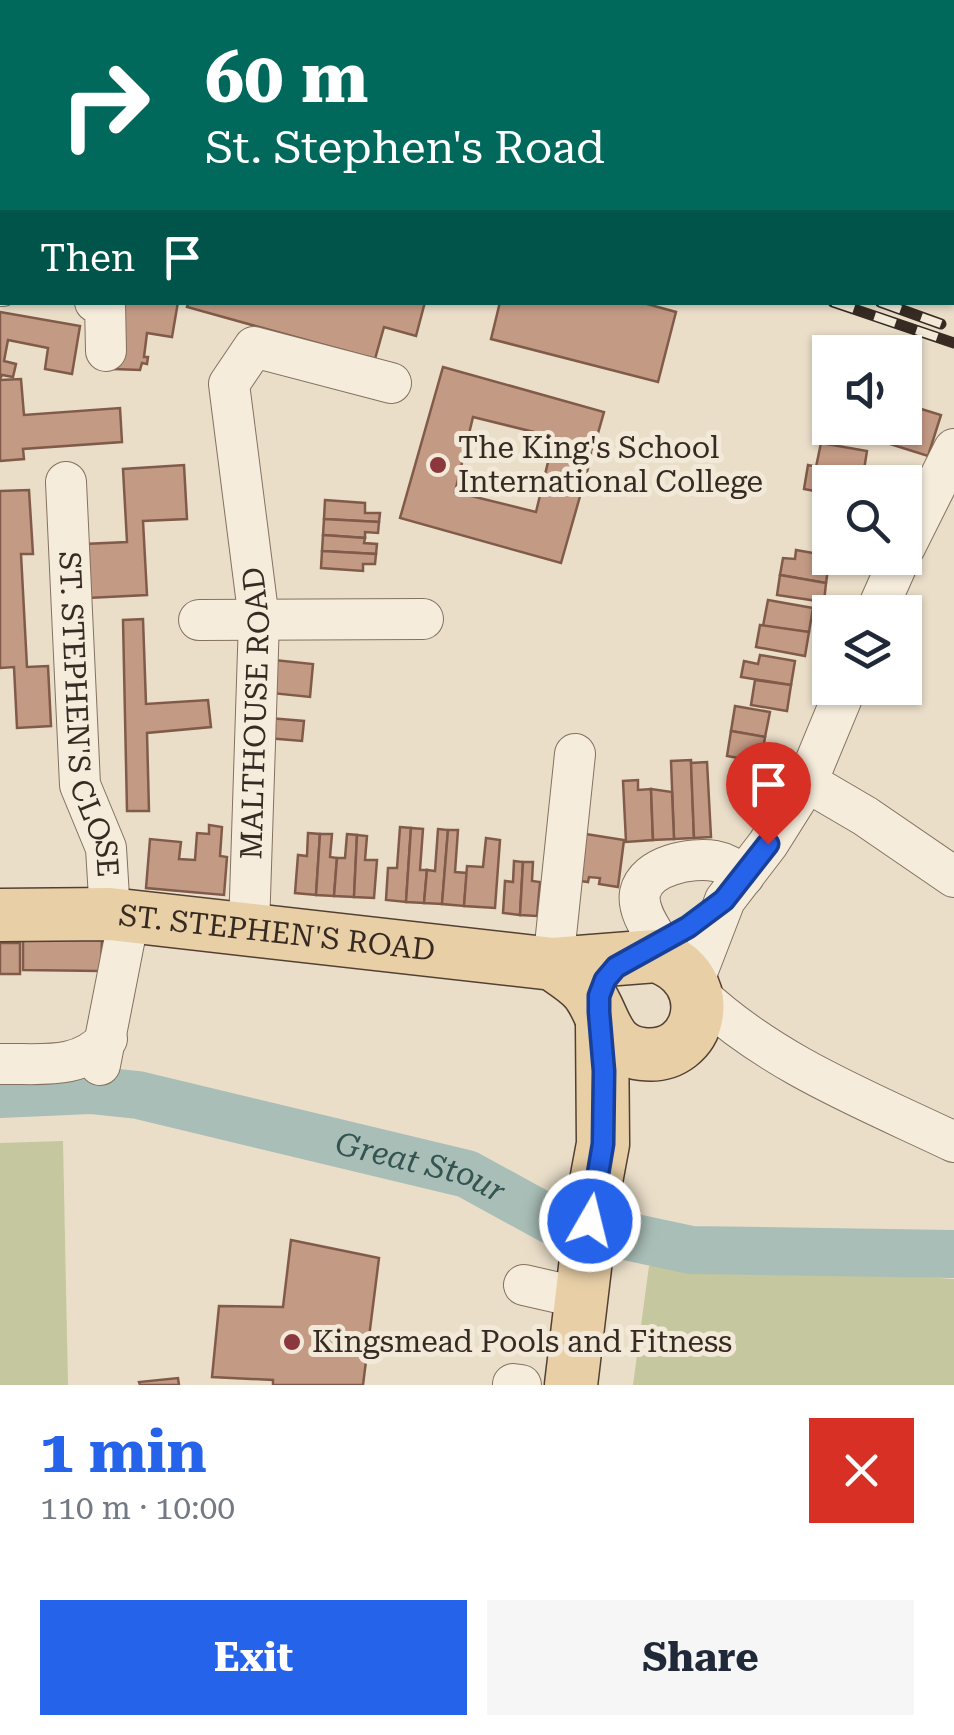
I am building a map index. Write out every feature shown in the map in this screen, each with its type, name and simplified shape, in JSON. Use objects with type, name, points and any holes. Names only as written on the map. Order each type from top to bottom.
[{"type":"main road","name":"ST. STEPHEN'S ROAD","points":[[0,915],[120,916],[553,964],[643,952],[672,960],[695,988]]},
{"type":"main road","points":[[571,1385],[598,1168],[599,996],[605,980],[643,952]]},
{"type":"main road","points":[[553,964],[588,992],[619,1046],[646,1055],[667,1051]]},
{"type":"main road","points":[[598,1168],[628,1097],[667,1051],[692,1030],[698,1006],[695,988]]},
{"type":"street","points":[[102,305],[106,351]]},
{"type":"street","name":"MALTHOUSE ROAD","points":[[249,928],[259,620],[229,384],[254,347],[391,383]]},
{"type":"street","points":[[922,513],[954,449]]},
{"type":"street","name":"ST. STEPHEN'S CLOSE","points":[[0,1064],[55,1063],[103,1052],[120,916],[106,848],[80,785],[77,502]]},
{"type":"street","points":[[200,620],[423,619]]},
{"type":"street","points":[[839,705],[807,782],[768,844],[734,888],[695,988],[720,1015],[785,1061],[954,1142]]},
{"type":"street","points":[[553,964],[574,754]]},
{"type":"street","points":[[807,782],[954,876]]},
{"type":"street","points":[[643,952],[640,894],[647,879],[663,868],[714,860],[729,865],[734,888]]},
{"type":"street","points":[[643,952],[734,888]]},
{"type":"street","points":[[667,1051],[700,1045],[785,1061]]},
{"type":"street","points":[[524,1286],[584,1274]]},
{"type":"green space","points":[[63,1141],[68,1385],[0,1385],[0,1143]]},
{"type":"green space","points":[[743,1265],[954,1279],[954,1385],[633,1385],[649,1266]]},
{"type":"building","points":[[123,305],[177,305],[172,337],[147,333],[147,364],[142,363],[140,370],[114,369]]},
{"type":"building","points":[[424,305],[416,336],[384,327],[375,359],[187,307]]},
{"type":"building","points":[[499,305],[651,305],[676,312],[658,382],[491,339]]},
{"type":"building","points":[[0,312],[80,326],[72,374],[45,369],[48,348],[8,340],[4,361],[16,364],[13,377],[2,375],[0,379]]},
{"type":"building","name":"The King's School International College","points":[[443,367],[604,412],[561,563],[400,518]],"holes":[[[473,417],[554,437],[536,512],[455,492]]]},
{"type":"building","points":[[21,379],[24,415],[120,408],[122,442],[23,449],[24,459],[0,461],[0,380]]},
{"type":"building","points":[[922,409],[941,415],[928,456],[893,445],[922,445]]},
{"type":"building","points":[[821,445],[867,451],[865,465],[816,465]]},
{"type":"building","points":[[184,465],[187,519],[143,521],[147,595],[88,598],[84,544],[127,542],[123,469]]},
{"type":"building","points":[[808,465],[812,466],[812,491],[804,489]]},
{"type":"building","points":[[29,490],[33,554],[21,554],[27,667],[48,666],[51,726],[17,728],[14,667],[0,668],[0,491]]},
{"type":"building","points":[[325,500],[365,503],[365,513],[380,513],[379,522],[324,519]]},
{"type":"building","points":[[324,519],[379,522],[378,533],[365,532],[365,538],[323,535]]},
{"type":"building","points":[[323,535],[365,538],[364,543],[377,544],[376,554],[322,551]]},
{"type":"building","points":[[796,550],[812,553],[812,575],[827,575],[826,583],[780,575],[783,558],[795,559]]},
{"type":"building","points":[[322,551],[376,554],[375,564],[363,564],[363,571],[321,568]]},
{"type":"building","points":[[780,575],[826,583],[825,595],[812,595],[812,600],[777,595]]},
{"type":"building","points":[[768,600],[812,608],[809,632],[763,626]]},
{"type":"building","points":[[143,619],[146,704],[208,700],[211,727],[147,733],[149,811],[127,811],[123,620]]},
{"type":"building","points":[[760,625],[809,632],[805,656],[756,647]]},
{"type":"building","points":[[760,655],[795,661],[791,685],[741,677],[744,661],[758,664]]},
{"type":"building","points":[[274,660],[313,664],[310,697],[271,693]]},
{"type":"building","points":[[755,680],[791,685],[787,711],[751,705]]},
{"type":"building","points":[[735,706],[770,712],[765,737],[731,731]]},
{"type":"building","points":[[269,718],[304,721],[302,741],[267,738]]},
{"type":"building","points":[[731,731],[765,737],[761,762],[727,756]]},
{"type":"building","points":[[691,760],[694,838],[674,839],[671,761]]},
{"type":"building","points":[[707,762],[711,837],[694,838],[691,763]]},
{"type":"building","points":[[638,780],[638,790],[651,789],[653,840],[626,842],[623,781]]},
{"type":"building","points":[[651,789],[672,792],[674,839],[653,840]]},
{"type":"building","points":[[209,825],[222,827],[220,856],[227,857],[224,895],[146,888],[150,839],[181,842],[179,859],[195,860],[197,833],[209,834]]},
{"type":"building","points":[[400,827],[411,828],[406,902],[386,900],[388,868],[397,868]]},
{"type":"building","points":[[411,828],[423,829],[420,870],[427,870],[424,903],[406,902]]},
{"type":"building","points":[[438,829],[448,830],[442,904],[424,903],[427,870],[435,871]]},
{"type":"building","points":[[448,830],[458,830],[455,872],[467,873],[464,906],[442,904]]},
{"type":"building","points":[[573,832],[624,840],[618,887],[599,884],[600,878],[589,877],[588,882],[566,879]]},
{"type":"building","points":[[308,833],[320,834],[316,895],[295,893],[298,855],[307,856]]},
{"type":"building","points":[[320,834],[332,834],[330,857],[337,858],[334,896],[316,895]]},
{"type":"building","points":[[347,834],[357,835],[354,897],[334,896],[337,858],[345,858]]},
{"type":"building","points":[[357,835],[367,836],[365,860],[377,860],[374,898],[354,897]]},
{"type":"building","points":[[486,838],[500,840],[495,908],[464,906],[467,866],[483,867]]},
{"type":"building","points":[[514,861],[523,862],[520,915],[503,913],[505,881],[513,882]]},
{"type":"building","points":[[523,862],[533,862],[532,881],[540,882],[537,916],[520,915]]},
{"type":"building","points":[[23,938],[102,938],[101,971],[23,970]]},
{"type":"building","points":[[0,943],[20,943],[20,974],[0,974]]},
{"type":"building","name":"Kingsmead Pools and Fitness","points":[[291,1240],[379,1258],[363,1385],[273,1385],[273,1380],[212,1377],[219,1306],[283,1307]]},
{"type":"building","points":[[178,1378],[179,1385],[139,1382]]},
{"type":"waterway","name":"Great Stour","points":[[0,1094],[90,1090],[138,1095],[467,1174],[551,1220],[691,1250],[954,1254]]},
{"type":"railway","points":[[842,305],[954,343]]},
{"type":"railway","points":[[888,305],[941,324]]},
{"type":"place","name":"The King's School International College","points":[[438,465]]},
{"type":"place","name":"Kingsmead Pools and Fitness","points":[[292,1342]]},
{"type":"route","points":[[590,1221],[603,1144],[599,996],[605,980],[616,967],[688,927],[724,900],[768,844]]}]
